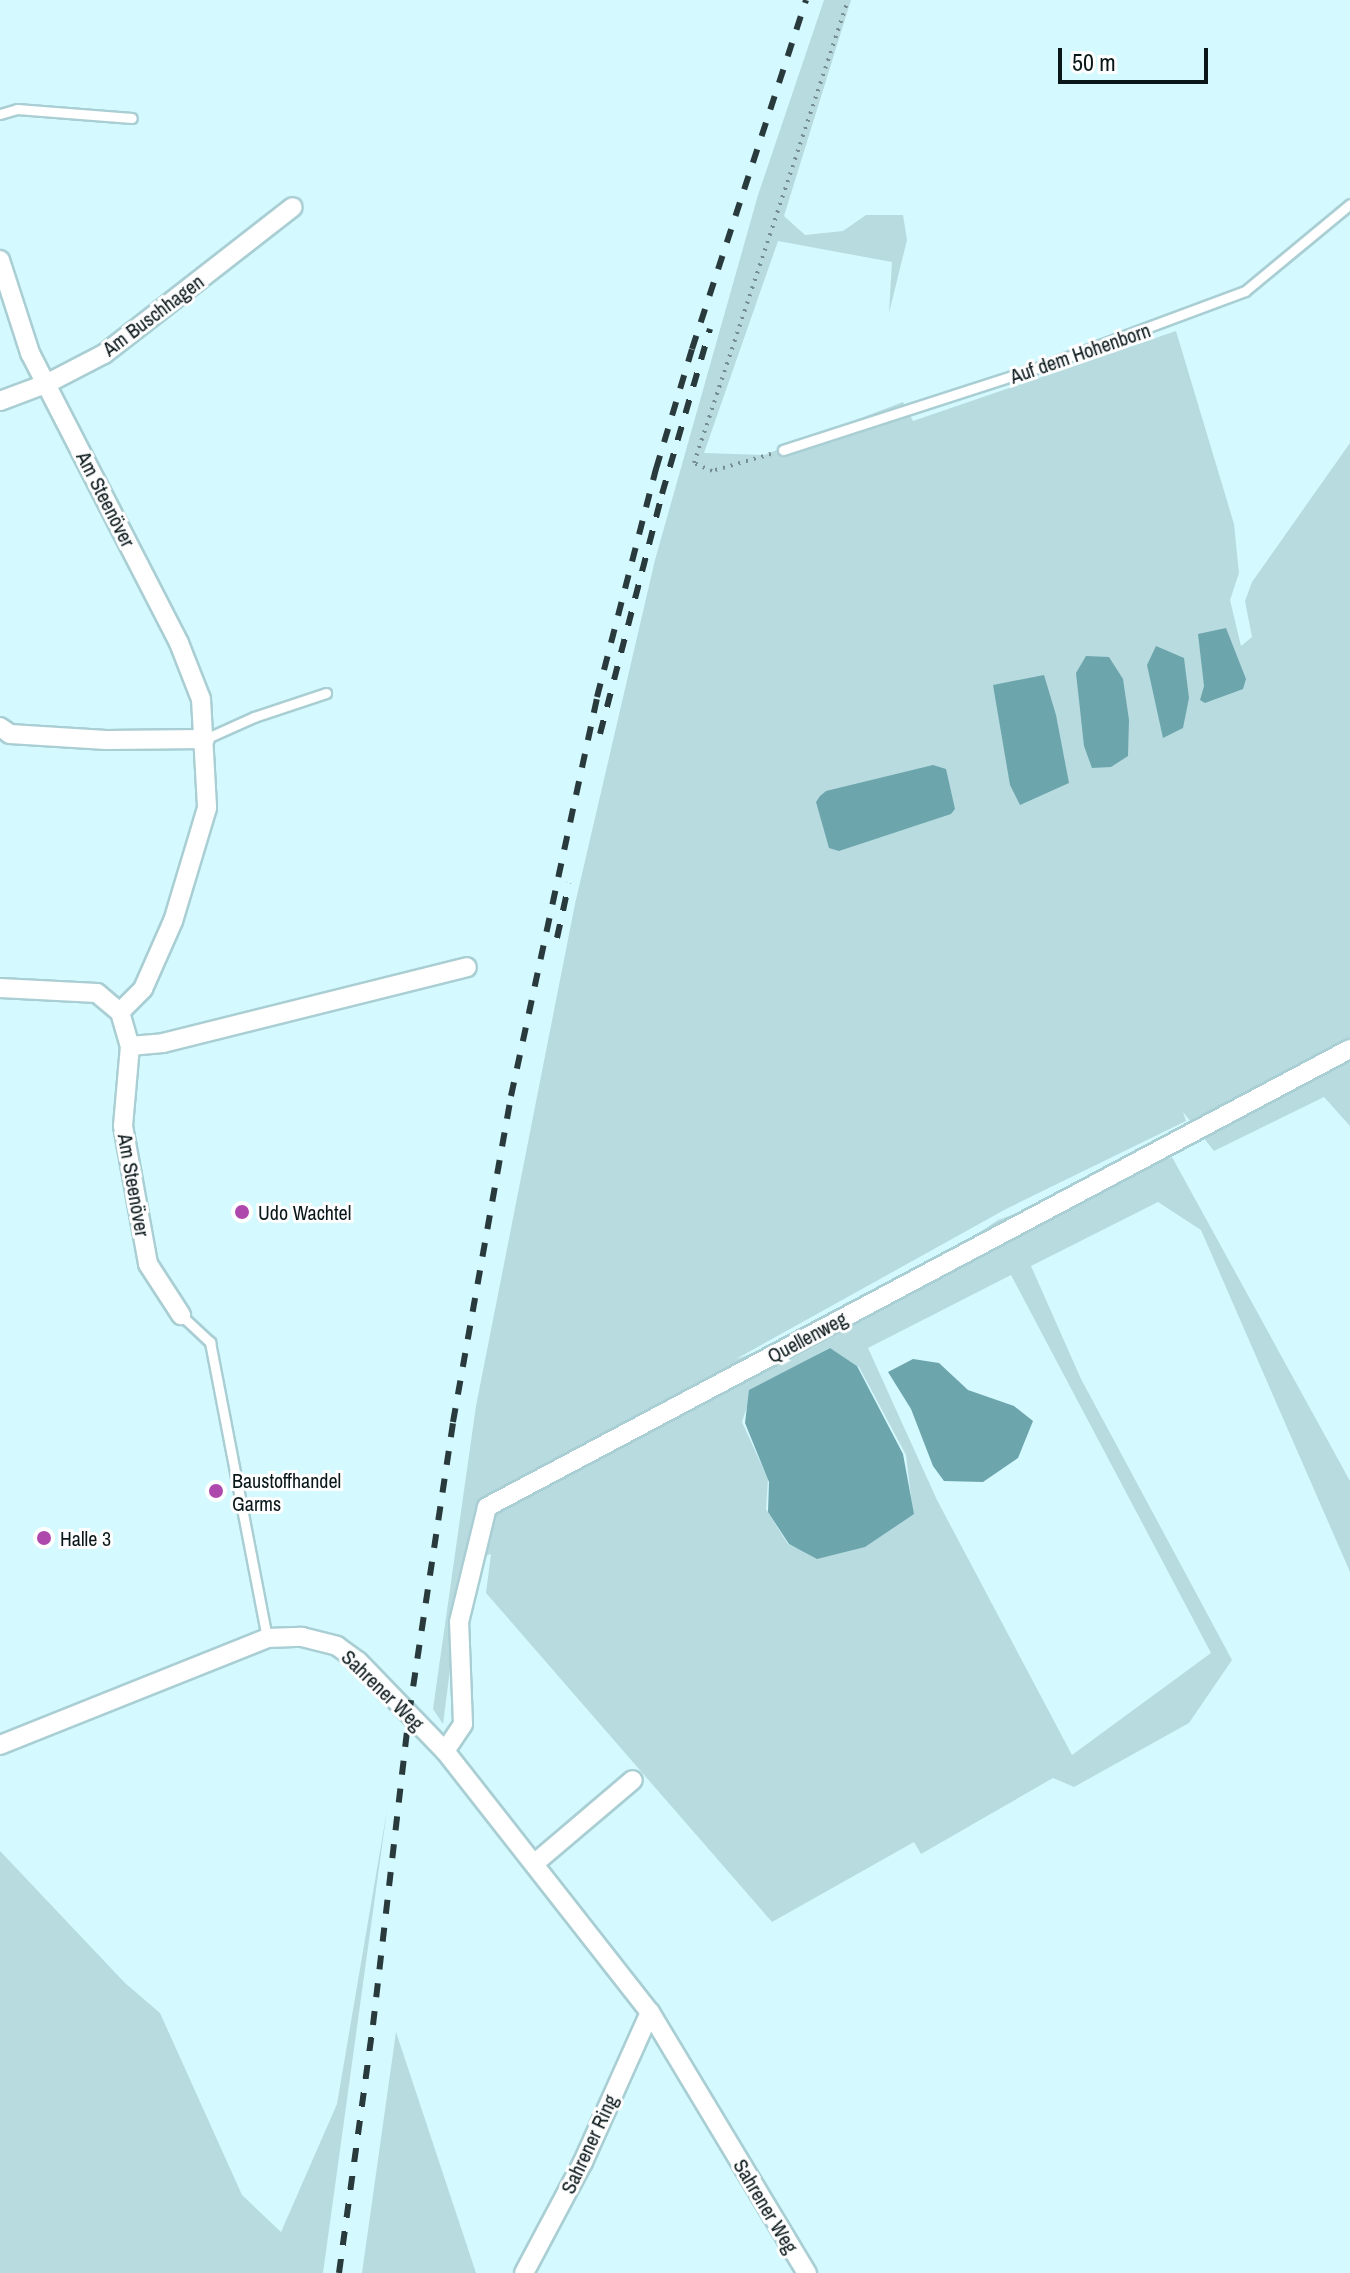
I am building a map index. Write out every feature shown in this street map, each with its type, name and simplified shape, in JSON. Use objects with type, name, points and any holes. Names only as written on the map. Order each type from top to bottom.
[{"type":"street","name":"Am Buschhagen","points":[[0,401],[48,383],[104,354],[293,207]]},
{"type":"street","name":"Am Steenöver","points":[[0,260],[30,353],[179,643],[201,699],[207,808],[173,921],[143,989],[120,1012],[130,1046],[123,1126],[148,1264],[181,1315]]},
{"type":"street","points":[[0,727],[10,734],[106,740],[205,739]]},
{"type":"street","points":[[130,1046],[163,1043],[467,967]]},
{"type":"street","points":[[0,988],[97,993],[120,1012]]},
{"type":"street","name":"Quellenweg","points":[[445,1751],[463,1724],[459,1622],[487,1507],[1350,1049]]},
{"type":"street","name":"Sahrener Weg","points":[[0,1745],[267,1638],[302,1637],[337,1646],[358,1661],[445,1751],[650,2012],[807,2273]]},
{"type":"street","points":[[535,1863],[633,1780]]},
{"type":"street","name":"Sahrener Ring","points":[[524,2273],[583,2162],[650,2012]]},
{"type":"lane","points":[[0,114],[17,109],[132,118]]},
{"type":"lane","name":"Auf dem Hohenborn","points":[[783,450],[1049,364],[1245,291],[1350,204]]},
{"type":"lane","points":[[205,739],[254,717],[326,693]]},
{"type":"lane","points":[[181,1315],[210,1342],[267,1638]]},
{"type":"path","points":[[783,450],[712,471],[694,463],[848,0]]},
{"type":"shaded area","points":[[824,0],[851,0],[784,216],[805,235],[843,231],[866,215],[903,215],[907,240],[889,313],[892,262],[778,241],[704,453],[764,455],[903,402],[913,421],[1176,331],[1234,524],[1239,573],[1230,600],[1241,646],[1252,637],[1245,601],[1252,582],[1350,443],[1350,1126],[1324,1097],[1214,1151],[1183,1112],[1186,1121],[1006,1209],[736,1359],[850,1319],[998,1220],[1172,1157],[1350,1481],[1350,1572],[1201,1230],[1158,1202],[1031,1266],[1081,1379],[1232,1660],[1189,1723],[1074,1787],[1053,1778],[921,1854],[914,1842],[772,1922],[486,1593],[491,1554],[464,1562],[443,1724],[433,1709],[476,1406],[575,904],[655,560],[758,195]],"holes":[[[1011,1275],[1211,1653],[1072,1755],[937,1500],[868,1348]],[[829,1348],[859,1367],[906,1455],[913,1514],[820,1558],[788,1544],[766,1509],[768,1479],[742,1422],[752,1391]]]},
{"type":"shaded area","points":[[1226,628],[1246,679],[1243,689],[1205,703],[1200,700],[1204,686],[1198,634]]},
{"type":"shaded area","points":[[1156,646],[1184,658],[1189,698],[1183,728],[1163,738],[1147,665]]},
{"type":"shaded area","points":[[1086,656],[1109,657],[1123,679],[1129,720],[1128,756],[1111,767],[1092,768],[1084,746],[1076,673]]},
{"type":"shaded area","points":[[1044,675],[1056,715],[1069,783],[1020,805],[1010,785],[993,685]]},
{"type":"shaded area","points":[[933,765],[946,769],[955,809],[951,814],[839,851],[829,848],[816,802],[826,791]]},
{"type":"shaded area","points":[[830,1348],[857,1366],[903,1454],[914,1514],[865,1547],[817,1559],[789,1544],[768,1512],[769,1482],[745,1423],[749,1390]]},
{"type":"shaded area","points":[[913,1359],[939,1363],[968,1390],[1014,1406],[1033,1421],[1018,1458],[983,1482],[944,1481],[933,1466],[911,1409],[888,1372]]},
{"type":"shaded area","points":[[387,1810],[323,2273],[0,2273],[0,1851],[125,1983],[160,2013],[242,2195],[281,2232],[337,2104]]},
{"type":"shaded area","points":[[396,2032],[476,2273],[362,2273]]},
{"type":"railway","points":[[339,2273],[373,2025],[409,1714],[453,1422],[511,1096],[597,697],[656,469],[806,0]]},
{"type":"railway","points":[[600,734],[662,494],[710,329]]},
{"type":"railway","points":[[557,938],[569,883]]},
{"type":"place","name":"Udo Wachtel","points":[[242,1212]]},
{"type":"place","name":"Baustoffhandel Garms","points":[[216,1491]]},
{"type":"place","name":"Halle 3","points":[[44,1538]]}]
